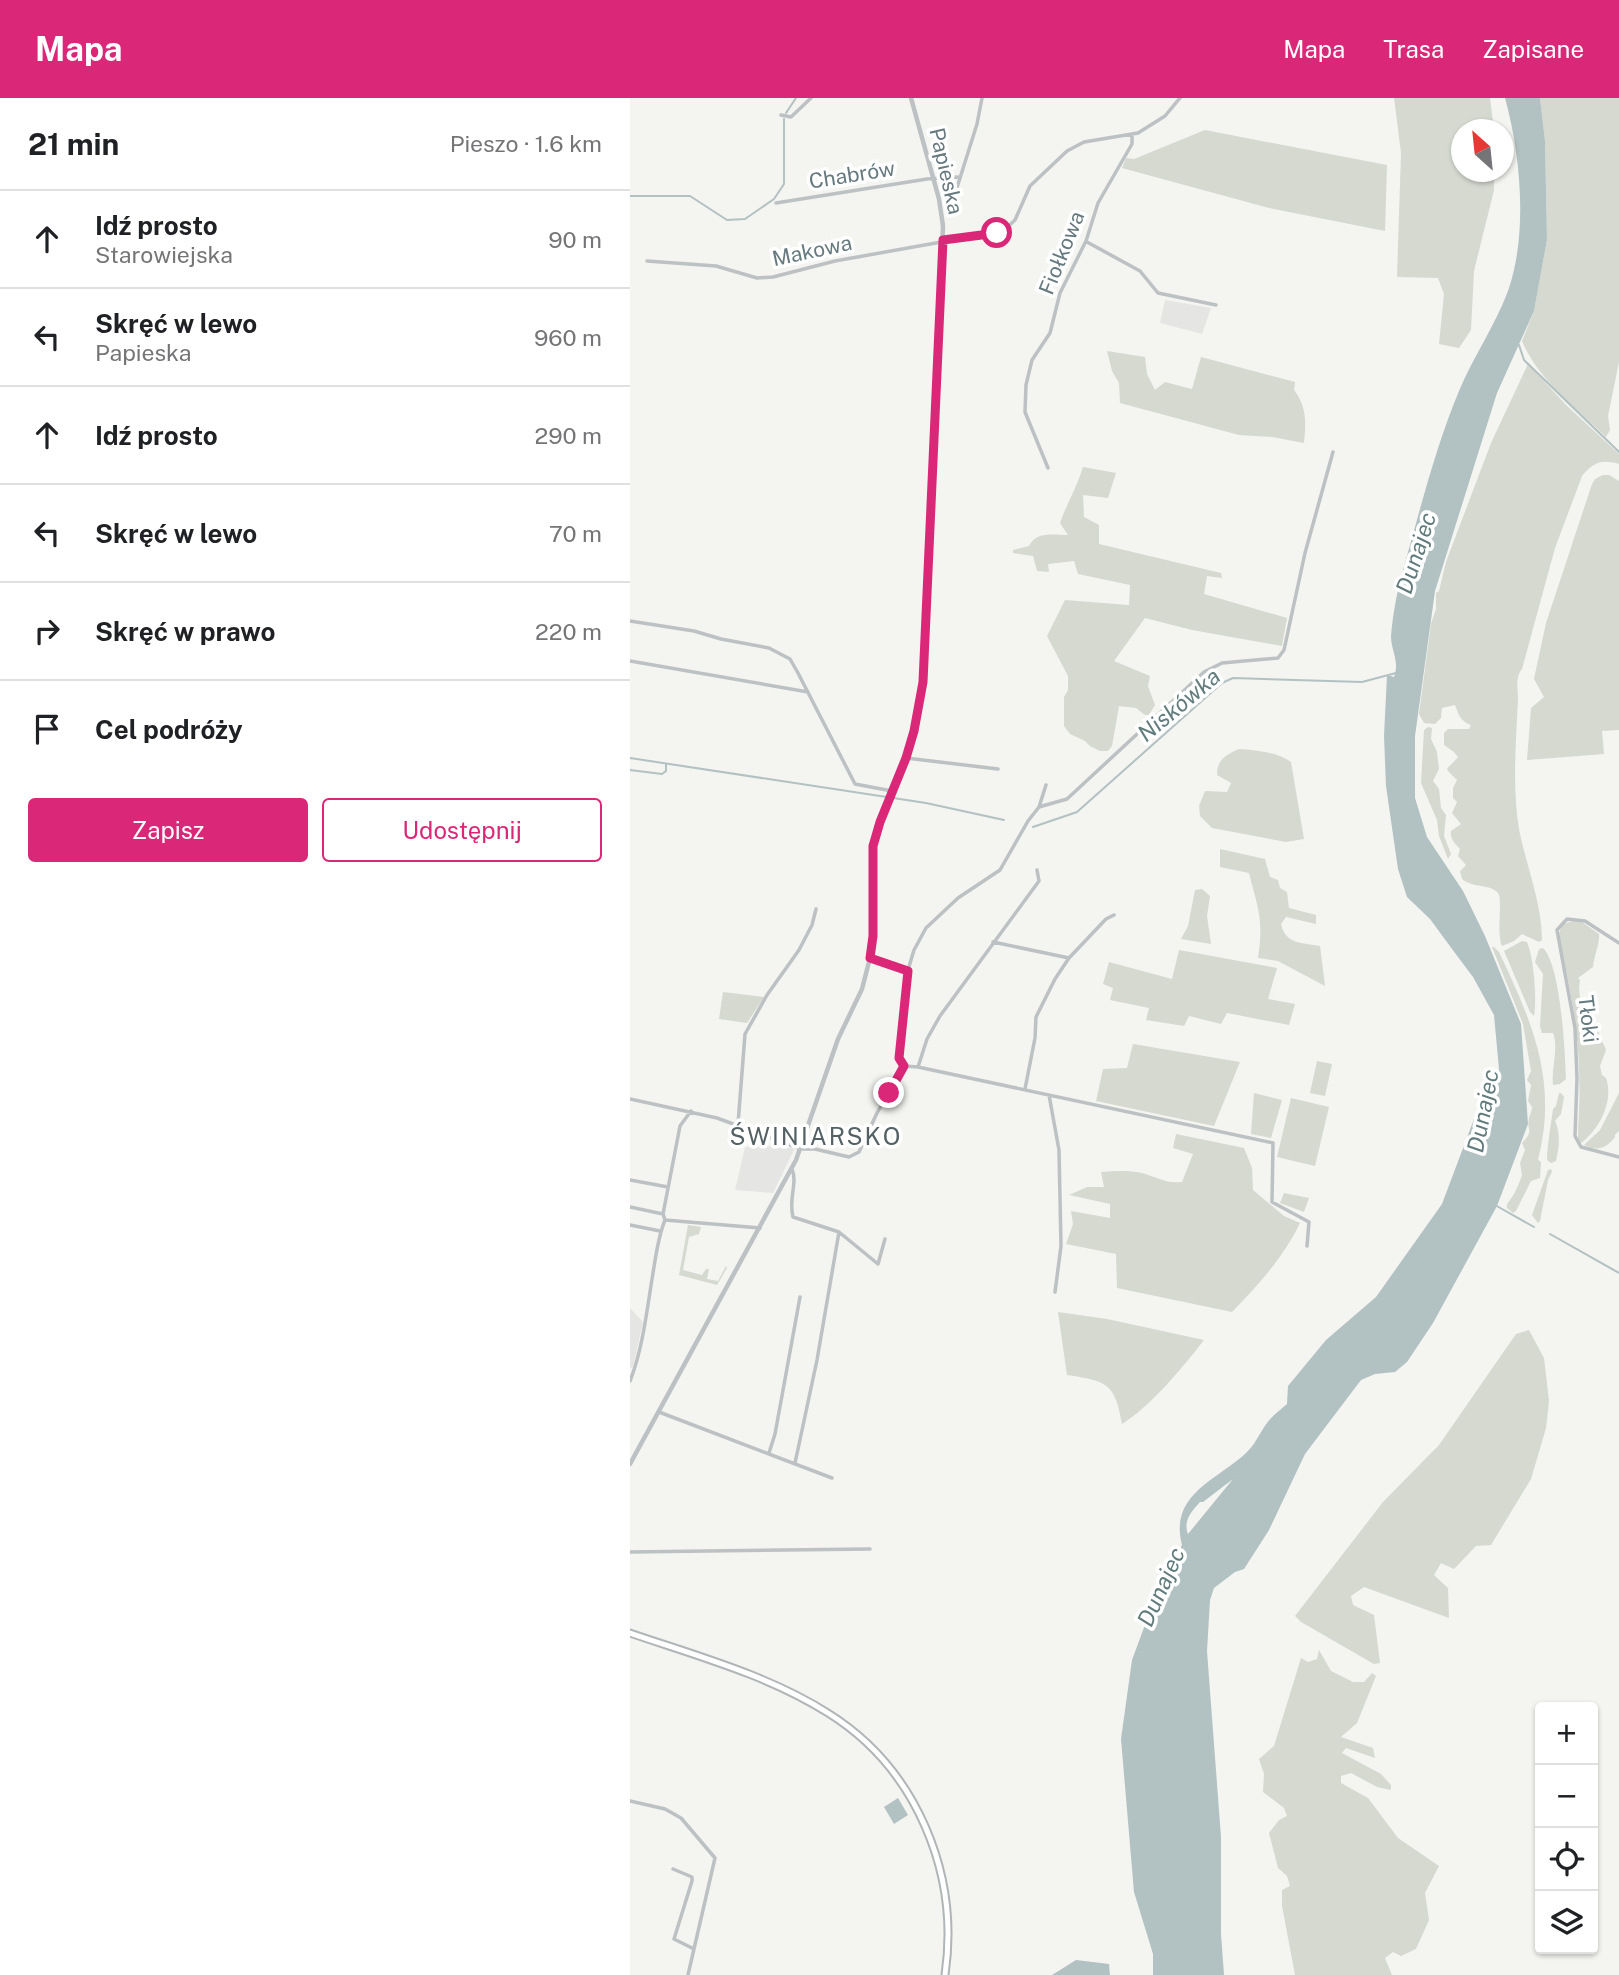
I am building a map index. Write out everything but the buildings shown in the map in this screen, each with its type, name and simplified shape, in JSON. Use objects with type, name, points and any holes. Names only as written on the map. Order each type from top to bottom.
[{"type":"main road","points":[[630,1633],[788,1691],[846,1725],[881,1758],[914,1803],[930,1835],[940,1865],[949,1927],[945,1975]]},
{"type":"street","points":[[781,115],[791,117],[811,98]]},
{"type":"street","name":"Papieska","points":[[630,1464],[792,1169],[838,1039],[862,989],[870,958],[873,919],[872,854],[888,800],[906,758],[918,714],[925,662],[943,240],[942,209],[911,98]]},
{"type":"street","points":[[949,213],[958,177],[977,124],[982,98]]},
{"type":"street","points":[[1132,134],[1158,121],[1178,99]]},
{"type":"street","name":"Makowa","points":[[647,261],[716,267],[757,278],[943,240],[1003,231],[1015,220],[1030,186],[1067,150],[1090,140],[1132,134]]},
{"type":"street","name":"Fiołkowa","points":[[1048,468],[1024,412],[1026,385],[1032,360],[1050,333],[1060,293],[1086,241],[1098,203],[1132,144],[1132,134]]},
{"type":"street","name":"Chabrów","points":[[776,203],[958,177]]},
{"type":"street","points":[[1086,241],[1140,271],[1158,293],[1216,305]]},
{"type":"street","points":[[1039,807],[1067,799],[1204,672],[1222,663],[1278,659],[1284,650],[1308,541],[1333,452]]},
{"type":"street","points":[[630,621],[694,631],[774,649],[790,659],[855,784],[892,792]]},
{"type":"street","points":[[630,661],[808,692]]},
{"type":"street","points":[[906,758],[998,769]]},
{"type":"street","points":[[904,1066],[899,1058],[908,971],[914,950],[926,928],[958,898],[1000,870],[1039,807],[1046,785]]},
{"type":"street","points":[[918,1067],[940,1016],[1039,881],[1037,870]]},
{"type":"street","points":[[738,1125],[745,1034],[767,995],[799,950],[817,909]]},
{"type":"street","points":[[1025,1090],[1035,1038],[1036,1017],[1055,979],[1069,958],[1106,919],[1114,915]]},
{"type":"street","name":"Tłoki","points":[[1619,943],[1578,919],[1567,919],[1557,930],[1576,1038],[1575,1136],[1581,1147],[1619,1157]]},
{"type":"street","points":[[993,942],[1069,958]]},
{"type":"street","points":[[870,958],[908,971]]},
{"type":"street","points":[[904,1066],[1273,1143],[1272,1202],[1309,1222],[1307,1246]]},
{"type":"street","points":[[630,1099],[691,1111],[738,1125],[801,1149],[815,1149],[849,1157],[859,1152],[877,1113],[904,1066]]},
{"type":"street","points":[[1049,1095],[1059,1150],[1061,1246],[1055,1292]]},
{"type":"street","points":[[630,1381],[641,1339],[660,1231],[665,1220],[663,1214],[680,1126],[691,1111]]},
{"type":"street","points":[[792,1169],[795,1177],[789,1204],[793,1217],[839,1232],[878,1264],[885,1239]]},
{"type":"street","points":[[630,1180],[668,1187]]},
{"type":"street","points":[[630,1207],[663,1214]]},
{"type":"street","points":[[665,1220],[760,1228]]},
{"type":"street","points":[[630,1225],[660,1231]]},
{"type":"street","points":[[795,1463],[839,1232]]},
{"type":"street","points":[[769,1453],[775,1434],[800,1297]]},
{"type":"street","points":[[659,1412],[832,1478]]},
{"type":"street","points":[[630,1552],[870,1549]]},
{"type":"street","points":[[630,1801],[665,1809],[681,1818],[715,1858],[688,1975]]},
{"type":"street","points":[[673,1869],[692,1877],[674,1939],[694,1949]]},
{"type":"shaded area","points":[[1394,98],[1490,98],[1493,119],[1451,119],[1451,182],[1494,182],[1474,271],[1471,330],[1459,348],[1439,344],[1444,294],[1438,278],[1397,277],[1401,153]]},
{"type":"shaded area","points":[[1540,98],[1619,98],[1619,362],[1608,416],[1610,430],[1606,437],[1548,381],[1522,341],[1534,311],[1547,240],[1545,141]]},
{"type":"shaded area","points":[[1205,130],[1387,165],[1385,231],[1269,208],[1122,168],[1126,158],[1134,159]]},
{"type":"shaded area","points":[[1165,300],[1211,308],[1202,334],[1160,323]]},
{"type":"shaded area","points":[[1107,351],[1145,357],[1147,374],[1155,390],[1165,382],[1192,389],[1201,357],[1295,382],[1294,390],[1305,415],[1304,443],[1239,435],[1120,403],[1119,383],[1112,371]]},
{"type":"shaded area","points":[[1528,364],[1566,405],[1619,454],[1619,464],[1598,463],[1582,476],[1555,548],[1518,676],[1515,764],[1517,813],[1539,912],[1542,940],[1539,942],[1522,934],[1502,946],[1498,893],[1491,888],[1471,884],[1462,879],[1460,871],[1466,865],[1458,856],[1460,849],[1451,834],[1451,831],[1461,824],[1452,813],[1457,802],[1453,798],[1453,788],[1457,780],[1447,768],[1458,757],[1444,745],[1444,733],[1448,729],[1469,729],[1471,725],[1462,720],[1455,705],[1442,708],[1441,718],[1435,724],[1424,723],[1419,714],[1431,624],[1436,609],[1436,593],[1439,591],[1446,562],[1491,443]]},
{"type":"shaded area","points":[[1083,467],[1116,473],[1108,498],[1083,495],[1084,517],[1099,525],[1099,544],[1221,573],[1222,578],[1207,576],[1204,594],[1287,618],[1282,646],[1192,630],[1145,618],[1114,661],[1150,676],[1148,686],[1155,705],[1149,715],[1136,708],[1119,706],[1112,746],[1108,751],[1100,751],[1090,746],[1070,734],[1064,726],[1064,697],[1068,690],[1068,676],[1047,636],[1065,600],[1129,605],[1130,585],[1078,574],[1074,561],[1048,564],[1049,572],[1037,571],[1033,556],[1013,553],[1013,550],[1029,546],[1041,536],[1068,535],[1060,523]]},
{"type":"shaded area","points":[[1603,475],[1609,475],[1619,481],[1619,730],[1602,731],[1604,754],[1527,760],[1531,708],[1544,697],[1534,679],[1546,623],[1592,484]]},
{"type":"shaded area","points":[[1432,728],[1431,739],[1437,752],[1439,769],[1433,781],[1439,789],[1441,808],[1446,815],[1444,836],[1451,854],[1448,859],[1439,836],[1437,820],[1421,783],[1424,730]]},
{"type":"shaded area","points":[[1239,749],[1273,754],[1291,762],[1304,839],[1286,842],[1212,828],[1200,816],[1199,806],[1205,791],[1227,792],[1231,783],[1217,775],[1219,765],[1226,756]]},
{"type":"shaded area","points":[[1220,849],[1265,859],[1270,877],[1278,880],[1280,888],[1287,892],[1289,908],[1316,915],[1316,924],[1286,917],[1281,924],[1290,939],[1320,946],[1325,986],[1278,961],[1258,958],[1260,923],[1249,873],[1220,867]]},
{"type":"shaded area","points":[[1202,889],[1210,896],[1207,916],[1211,944],[1181,939],[1188,926],[1195,890]]},
{"type":"shaded area","points":[[1582,922],[1599,934],[1593,967],[1578,978],[1583,1007],[1606,1050],[1600,1066],[1608,1087],[1604,1113],[1594,1130],[1581,1143],[1578,1140],[1579,1078],[1576,1032],[1559,938],[1563,925]]},
{"type":"shaded area","points":[[1522,941],[1527,942],[1533,968],[1534,1016],[1504,951]]},
{"type":"shaded area","points":[[1492,947],[1499,952],[1532,1029],[1543,1078],[1545,1104],[1538,1160],[1541,1162],[1540,1178],[1531,1181],[1513,1213],[1507,1208],[1507,1204],[1522,1175],[1520,1163],[1525,1150],[1522,1143],[1529,1132],[1528,1122],[1532,1108],[1528,1101],[1531,1085],[1527,1080],[1531,1071],[1523,1024]]},
{"type":"shaded area","points":[[1543,948],[1554,972],[1558,990],[1565,1050],[1566,1079],[1553,1085],[1555,1039],[1553,1033],[1542,1033],[1540,1026],[1543,974],[1535,962],[1539,949]]},
{"type":"shaded area","points":[[1179,950],[1277,968],[1268,999],[1295,1004],[1289,1025],[1227,1013],[1221,1024],[1189,1016],[1184,1026],[1146,1020],[1149,1008],[1110,1000],[1113,988],[1103,984],[1109,962],[1172,979]]},
{"type":"shaded area","points":[[723,992],[764,997],[747,1023],[719,1019]]},
{"type":"shaded area","points":[[1133,1044],[1240,1062],[1214,1126],[1096,1101],[1103,1069],[1127,1068]]},
{"type":"shaded area","points":[[1317,1061],[1332,1064],[1325,1096],[1310,1093]]},
{"type":"shaded area","points":[[1254,1093],[1282,1100],[1271,1138],[1251,1134]]},
{"type":"shaded area","points":[[1559,1093],[1564,1097],[1561,1114],[1555,1121],[1559,1146],[1556,1161],[1551,1163],[1547,1160],[1548,1142],[1553,1109]]},
{"type":"shaded area","points":[[1619,1093],[1619,1131],[1615,1137],[1601,1148],[1584,1145],[1600,1130]]},
{"type":"shaded area","points":[[1291,1098],[1329,1107],[1315,1166],[1277,1157]]},
{"type":"shaded area","points":[[1176,1134],[1244,1148],[1252,1168],[1253,1190],[1284,1216],[1300,1223],[1278,1259],[1232,1312],[1117,1288],[1116,1254],[1066,1244],[1073,1224],[1071,1211],[1110,1218],[1110,1204],[1069,1195],[1087,1187],[1104,1187],[1101,1172],[1137,1172],[1166,1181],[1182,1182],[1193,1154],[1173,1148]]},
{"type":"shaded area","points":[[745,1147],[795,1148],[773,1193],[735,1190]]},
{"type":"shaded area","points":[[1551,1169],[1538,1223],[1532,1215],[1548,1170]]},
{"type":"shaded area","points":[[1284,1193],[1309,1198],[1304,1212],[1280,1203]]},
{"type":"shaded area","points":[[688,1225],[701,1227],[699,1234],[689,1237],[683,1270],[702,1275],[709,1269],[707,1279],[718,1281],[726,1266],[717,1285],[679,1275]]},
{"type":"shaded area","points":[[630,1308],[643,1322],[633,1367],[630,1368]]},
{"type":"shaded area","points":[[1058,1312],[1107,1319],[1204,1340],[1155,1397],[1122,1424],[1116,1400],[1107,1386],[1091,1379],[1067,1375]]},
{"type":"shaded area","points":[[1529,1330],[1544,1358],[1549,1401],[1546,1428],[1531,1479],[1491,1545],[1476,1546],[1454,1569],[1441,1563],[1434,1575],[1448,1588],[1449,1618],[1364,1587],[1351,1596],[1353,1605],[1374,1615],[1380,1663],[1374,1664],[1301,1622],[1295,1616],[1383,1502],[1439,1445],[1516,1334]]},
{"type":"shaded area","points":[[1319,1650],[1331,1671],[1353,1682],[1364,1682],[1372,1673],[1376,1676],[1357,1723],[1341,1737],[1373,1748],[1375,1758],[1346,1748],[1342,1753],[1381,1774],[1391,1785],[1391,1790],[1377,1787],[1351,1773],[1341,1776],[1341,1783],[1368,1798],[1398,1838],[1439,1866],[1425,1893],[1429,1920],[1416,1949],[1401,1956],[1393,1952],[1385,1958],[1392,1975],[1295,1975],[1282,1906],[1282,1890],[1290,1886],[1287,1876],[1278,1868],[1269,1833],[1279,1820],[1287,1816],[1284,1808],[1263,1792],[1264,1774],[1259,1759],[1274,1746],[1301,1658],[1308,1662],[1317,1659]]},
{"type":"water","name":"Dunajec","points":[[1505,98],[1540,98],[1545,141],[1547,240],[1534,311],[1497,393],[1435,591],[1415,736],[1415,798],[1427,837],[1463,891],[1485,936],[1521,1024],[1528,1124],[1497,1206],[1433,1323],[1407,1362],[1395,1372],[1375,1374],[1361,1380],[1305,1454],[1269,1530],[1244,1569],[1235,1572],[1214,1588],[1210,1600],[1207,1651],[1221,1837],[1221,1934],[1224,1975],[1153,1975],[1153,1954],[1134,1892],[1121,1739],[1132,1660],[1162,1579],[1182,1545],[1182,1513],[1197,1491],[1252,1447],[1269,1420],[1287,1404],[1288,1386],[1326,1340],[1376,1297],[1442,1204],[1474,1119],[1495,1094],[1499,1069],[1494,1015],[1473,977],[1430,919],[1407,897],[1398,869],[1386,786],[1384,736],[1387,675],[1394,677],[1396,666],[1391,636],[1402,572],[1443,433],[1465,378],[1503,304],[1514,269],[1520,220],[1514,119],[1510,119]],"holes":[[[1233,1479],[1188,1534],[1187,1521],[1200,1502]]]},
{"type":"water","points":[[898,1798],[908,1815],[894,1824],[884,1807]]},
{"type":"water","points":[[1076,1960],[1109,1964],[1110,1975],[1052,1975]]},
{"type":"waterway","points":[[786,113],[796,98]]},
{"type":"waterway","points":[[630,196],[690,196],[727,220],[745,219],[774,199],[784,184],[784,119]]},
{"type":"waterway","points":[[1519,345],[1524,360],[1619,452]]},
{"type":"waterway","name":"Niskówka","points":[[1033,827],[1077,812],[1222,683],[1233,678],[1362,682],[1396,673]]},
{"type":"waterway","name":"Niskówka","points":[[630,758],[926,803],[1004,820]]},
{"type":"waterway","points":[[630,770],[662,774],[666,771],[666,764]]},
{"type":"waterway","points":[[1495,1205],[1534,1227]]},
{"type":"waterway","points":[[1550,1234],[1619,1273]]},
{"type":"district","name":"ŚWINIARSKO","points":[[816,1137]]},
{"type":"route","points":[[889,1093],[904,1066],[899,1058],[908,971],[870,958],[873,936],[872,854],[878,828],[914,731],[923,682],[943,240],[997,233]]}]
